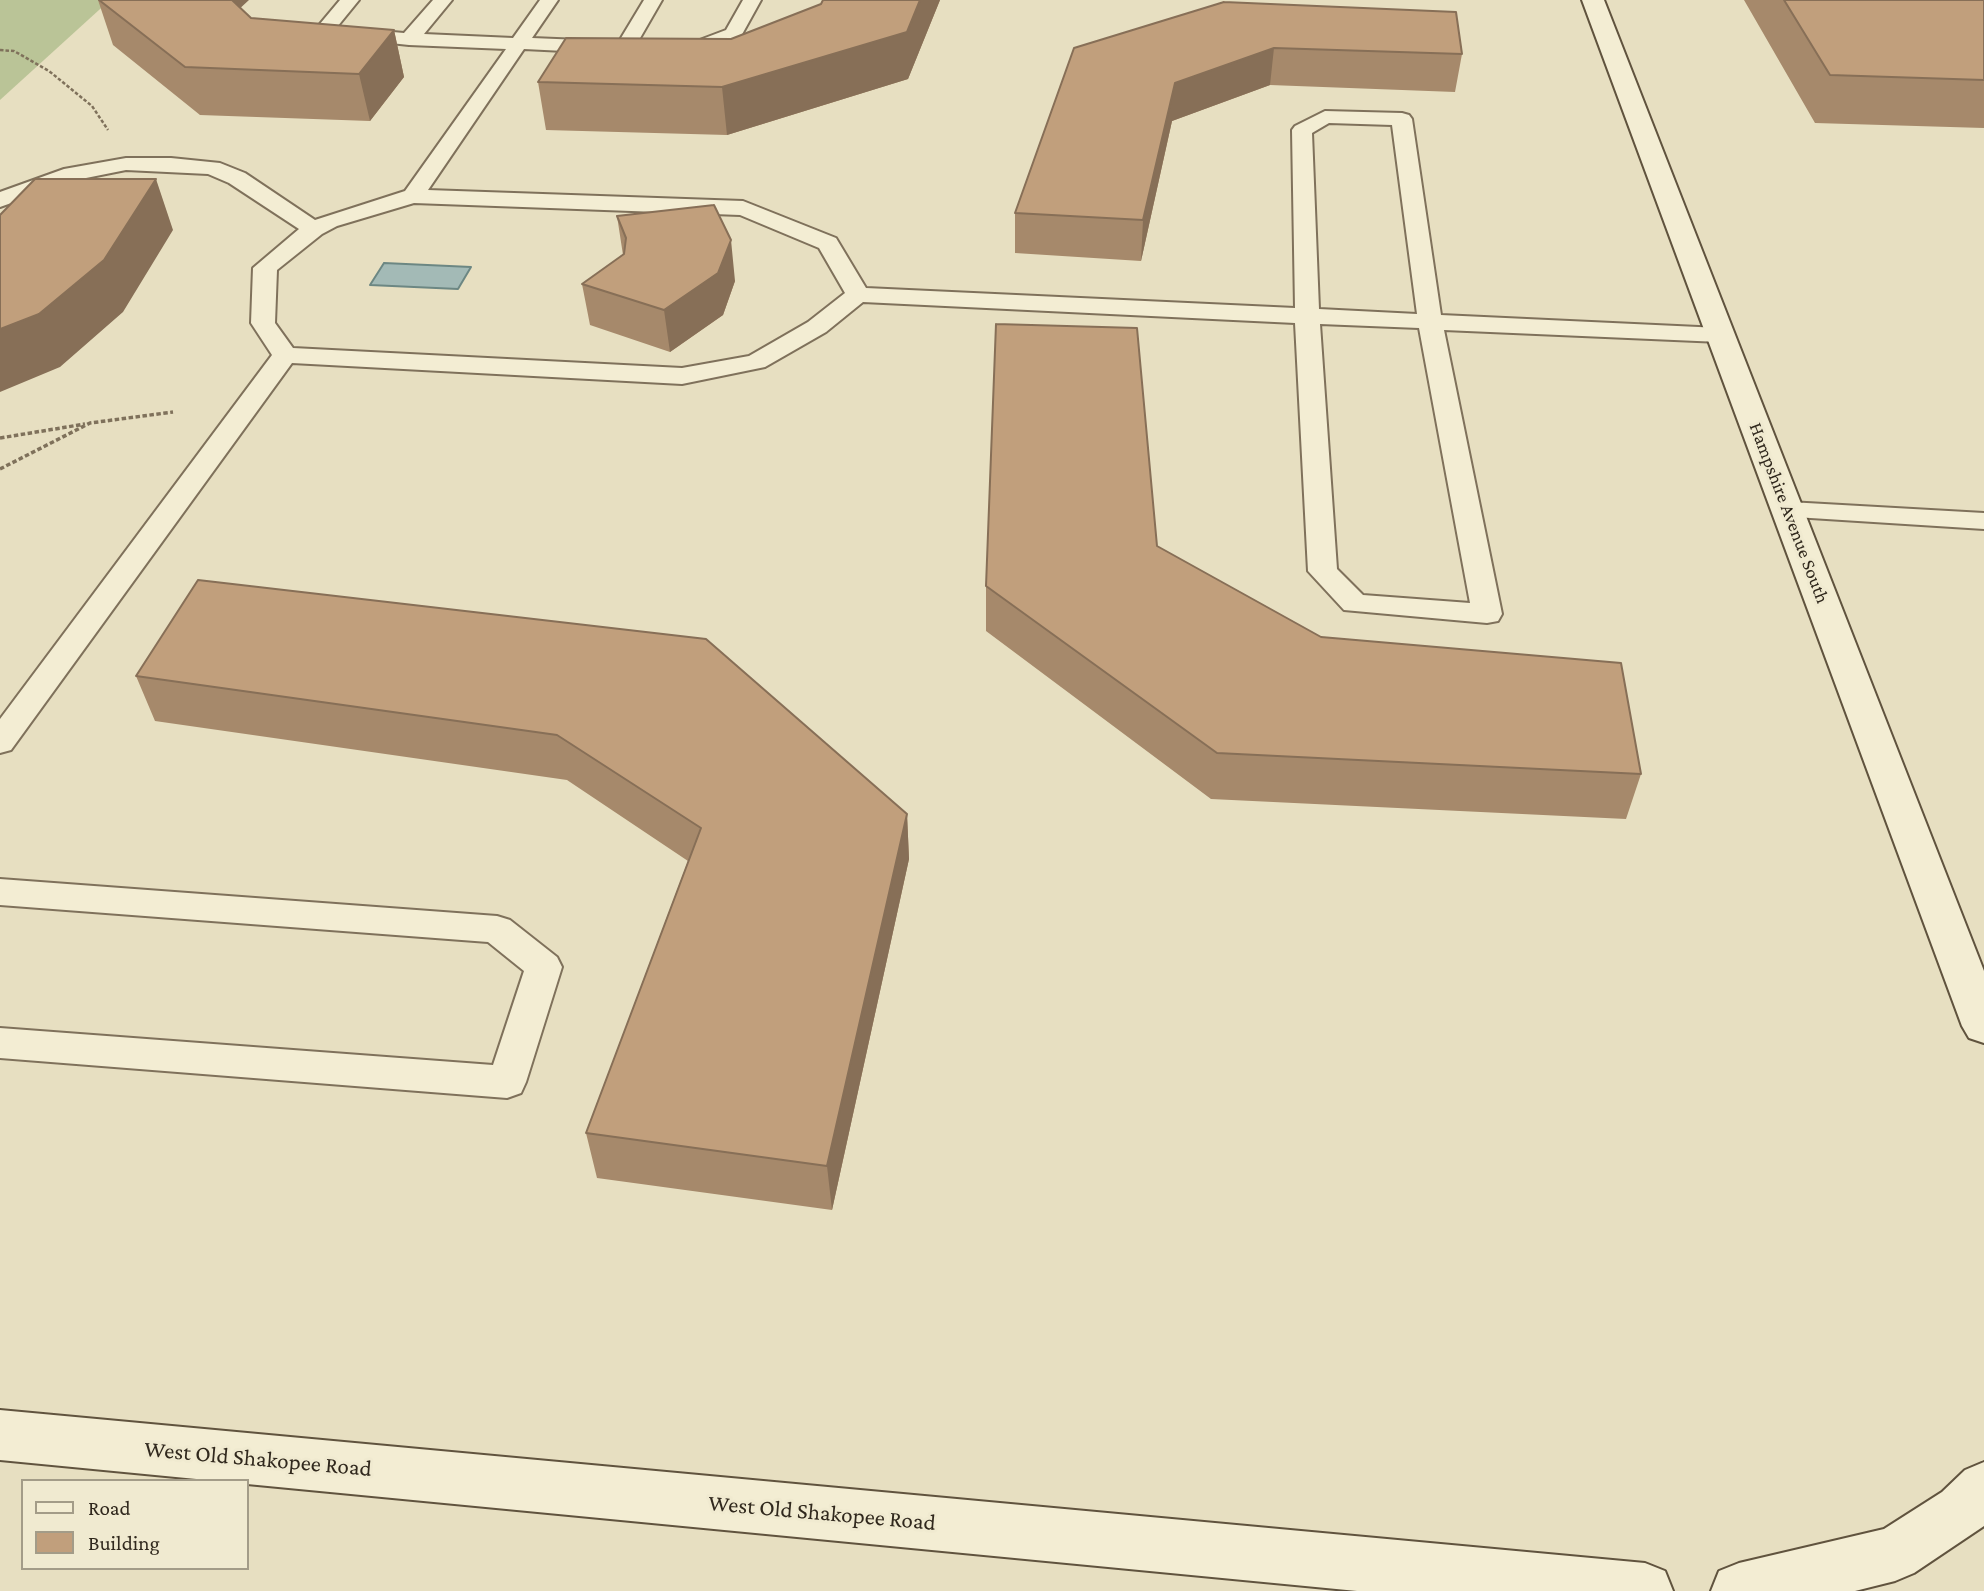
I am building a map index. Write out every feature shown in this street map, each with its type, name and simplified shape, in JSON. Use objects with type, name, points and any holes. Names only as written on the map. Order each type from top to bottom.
[{"type":"street","name":"Hampshire Avenue South","points":[[1593,0],[1984,1026]]},
{"type":"street","name":"West Old Shakopee Road","points":[[0,1435],[1645,1591]]},
{"type":"street","points":[[1740,1591],[1895,1554],[1961,1511],[1984,1488]]},
{"type":"lane","points":[[350,0],[323,31],[409,39],[691,50],[733,34],[752,0]]},
{"type":"lane","points":[[409,39],[443,0]]},
{"type":"lane","points":[[413,196],[549,0]]},
{"type":"lane","points":[[625,48],[653,0]]},
{"type":"lane","points":[[1325,117],[1402,119],[1430,321],[1487,614],[1354,604],[1323,571],[1307,316],[1302,130],[1325,117]]},
{"type":"lane","points":[[0,200],[26,188],[72,174],[126,164],[171,164],[212,168],[237,178],[314,229]]},
{"type":"lane","points":[[285,355],[263,323],[265,268],[314,229],[330,221],[413,196],[743,208],[828,243],[858,295]]},
{"type":"lane","points":[[285,355],[682,376],[756,362],[817,327],[858,295],[1720,335]]},
{"type":"lane","points":[[0,742],[285,355]]},
{"type":"lane","points":[[1789,510],[1984,521]]},
{"type":"lane","points":[[0,892],[497,929],[544,967],[507,1082],[0,1043]]},
{"type":"path","points":[[0,50],[15,51],[49,71],[92,106],[121,148],[126,164]]},
{"type":"path","points":[[0,438],[173,412]]},
{"type":"path","points":[[0,469],[90,423]]},
{"type":"green space","points":[[0,0],[110,0],[0,100]]},
{"type":"water","points":[[384,263],[471,267],[458,289],[370,285]]},
{"type":"building","points":[[99,0],[232,0],[251,18],[394,30],[359,74],[185,67]]},
{"type":"building","points":[[823,0],[920,0],[907,32],[722,87],[538,82],[566,38],[731,39],[821,4]]},
{"type":"building","points":[[1784,0],[1984,0],[1984,80],[1830,75]]},
{"type":"building","points":[[1224,2],[1456,12],[1462,54],[1274,48],[1175,83],[1143,220],[1015,213],[1074,48]]},
{"type":"building","points":[[35,179],[156,179],[104,260],[39,314],[0,329],[0,215]]},
{"type":"building","points":[[714,205],[731,240],[718,273],[664,310],[582,284],[624,254],[626,238],[617,216]]},
{"type":"building","points":[[996,324],[1137,328],[1157,546],[1321,637],[1621,663],[1641,774],[1217,753],[986,586]]},
{"type":"building","points":[[198,580],[706,639],[907,814],[827,1166],[586,1133],[701,828],[557,735],[136,676]]}]
